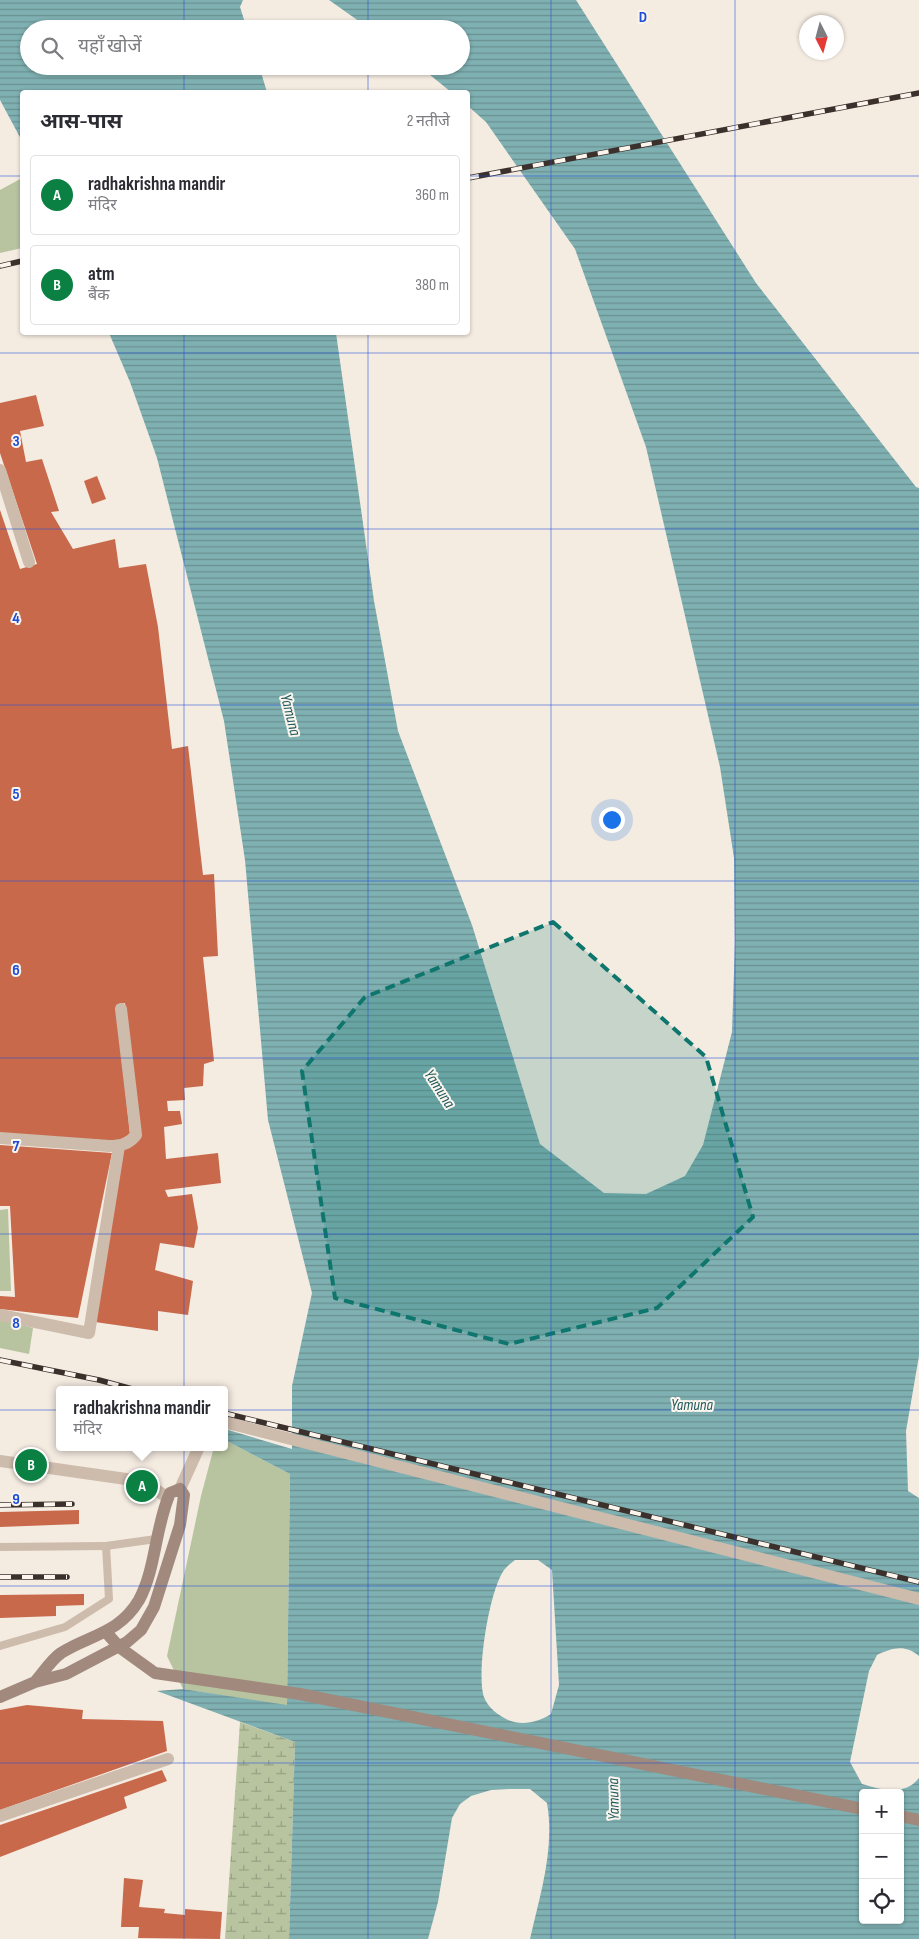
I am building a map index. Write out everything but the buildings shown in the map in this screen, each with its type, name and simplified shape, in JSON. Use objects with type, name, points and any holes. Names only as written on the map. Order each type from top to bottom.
[{"type":"main road","points":[[0,1697],[35,1682],[66,1674],[119,1647],[141,1630],[154,1607],[180,1524],[184,1495],[180,1489],[170,1493],[163,1509],[146,1584],[138,1601],[124,1618],[106,1632],[60,1654],[35,1682]]},
{"type":"main road","points":[[149,1571],[163,1577]]},
{"type":"main road","points":[[106,1632],[119,1647],[154,1674],[300,1694],[859,1807]]},
{"type":"main road","points":[[904,1817],[919,1820]]},
{"type":"street","points":[[0,470],[29,562]]},
{"type":"street","points":[[0,1138],[119,1146],[131,1142],[136,1135],[121,1009]]},
{"type":"street","points":[[0,1315],[89,1333],[119,1146]]},
{"type":"street","points":[[228,1423],[919,1599]]},
{"type":"street","points":[[180,1489],[197,1451]]},
{"type":"street","points":[[0,1461],[133,1480],[146,1483],[168,1498]]},
{"type":"street","points":[[0,1816],[168,1759]]},
{"type":"lane","points":[[0,1547],[106,1546],[156,1539]]},
{"type":"lane","points":[[0,1646],[65,1627],[109,1599],[106,1546]]},
{"type":"highlighted area","points":[[553,922],[706,1057],[753,1217],[657,1308],[509,1344],[335,1298],[302,1071],[365,997]]},
{"type":"green space","points":[[20,179],[20,248],[0,253],[0,190]]},
{"type":"green space","points":[[8,1209],[11,1291],[0,1291],[0,1210]]},
{"type":"green space","points":[[0,1319],[33,1328],[29,1354],[0,1348]]},
{"type":"green space","points":[[228,1442],[290,1474],[287,1706],[183,1689],[167,1656],[201,1496],[213,1451],[228,1451]]},
{"type":"green space","points":[[240,1722],[295,1742],[289,1939],[225,1939]]},
{"type":"water","points":[[0,0],[243,0],[240,7],[244,20],[20,20],[20,75],[262,75],[266,90],[20,90],[20,137],[0,100]]},
{"type":"water","name":"Yamuna","points":[[329,0],[576,0],[756,283],[916,487],[919,488],[919,1356],[906,1431],[908,1491],[919,1498],[919,1656],[909,1650],[898,1648],[877,1655],[869,1671],[850,1762],[862,1784],[885,1789],[859,1789],[859,1924],[904,1924],[904,1789],[900,1789],[913,1784],[919,1778],[919,1939],[530,1939],[548,1855],[549,1820],[547,1803],[530,1789],[509,1789],[491,1790],[471,1796],[460,1804],[452,1818],[438,1902],[428,1939],[289,1939],[295,1742],[157,1691],[183,1689],[287,1705],[290,1474],[228,1442],[228,1430],[292,1449],[292,1386],[312,1293],[268,1120],[245,860],[224,721],[157,458],[130,382],[110,335],[336,335],[374,601],[398,731],[472,925],[540,1144],[604,1193],[646,1194],[685,1176],[703,1145],[732,1032],[735,942],[734,858],[720,767],[646,447],[575,249],[486,122],[470,108],[470,90],[449,90],[430,75],[470,75],[470,20],[357,20]],"holes":[[[515,1560],[538,1560],[552,1570],[559,1685],[551,1714],[536,1721],[514,1722],[501,1716],[488,1705],[482,1686],[485,1633],[493,1595],[504,1570]]]},
{"type":"railway","points":[[470,178],[919,93]]},
{"type":"railway","points":[[0,266],[20,261]]},
{"type":"railway","points":[[0,1360],[121,1386]]},
{"type":"railway","points":[[228,1414],[919,1582]]},
{"type":"railway","points":[[0,1505],[72,1504]]},
{"type":"railway","points":[[0,1577],[67,1577]]},
{"type":"place","name":"atm","points":[[31,1465]]},
{"type":"place","name":"radhakrishna mandir","points":[[142,1486]]}]
